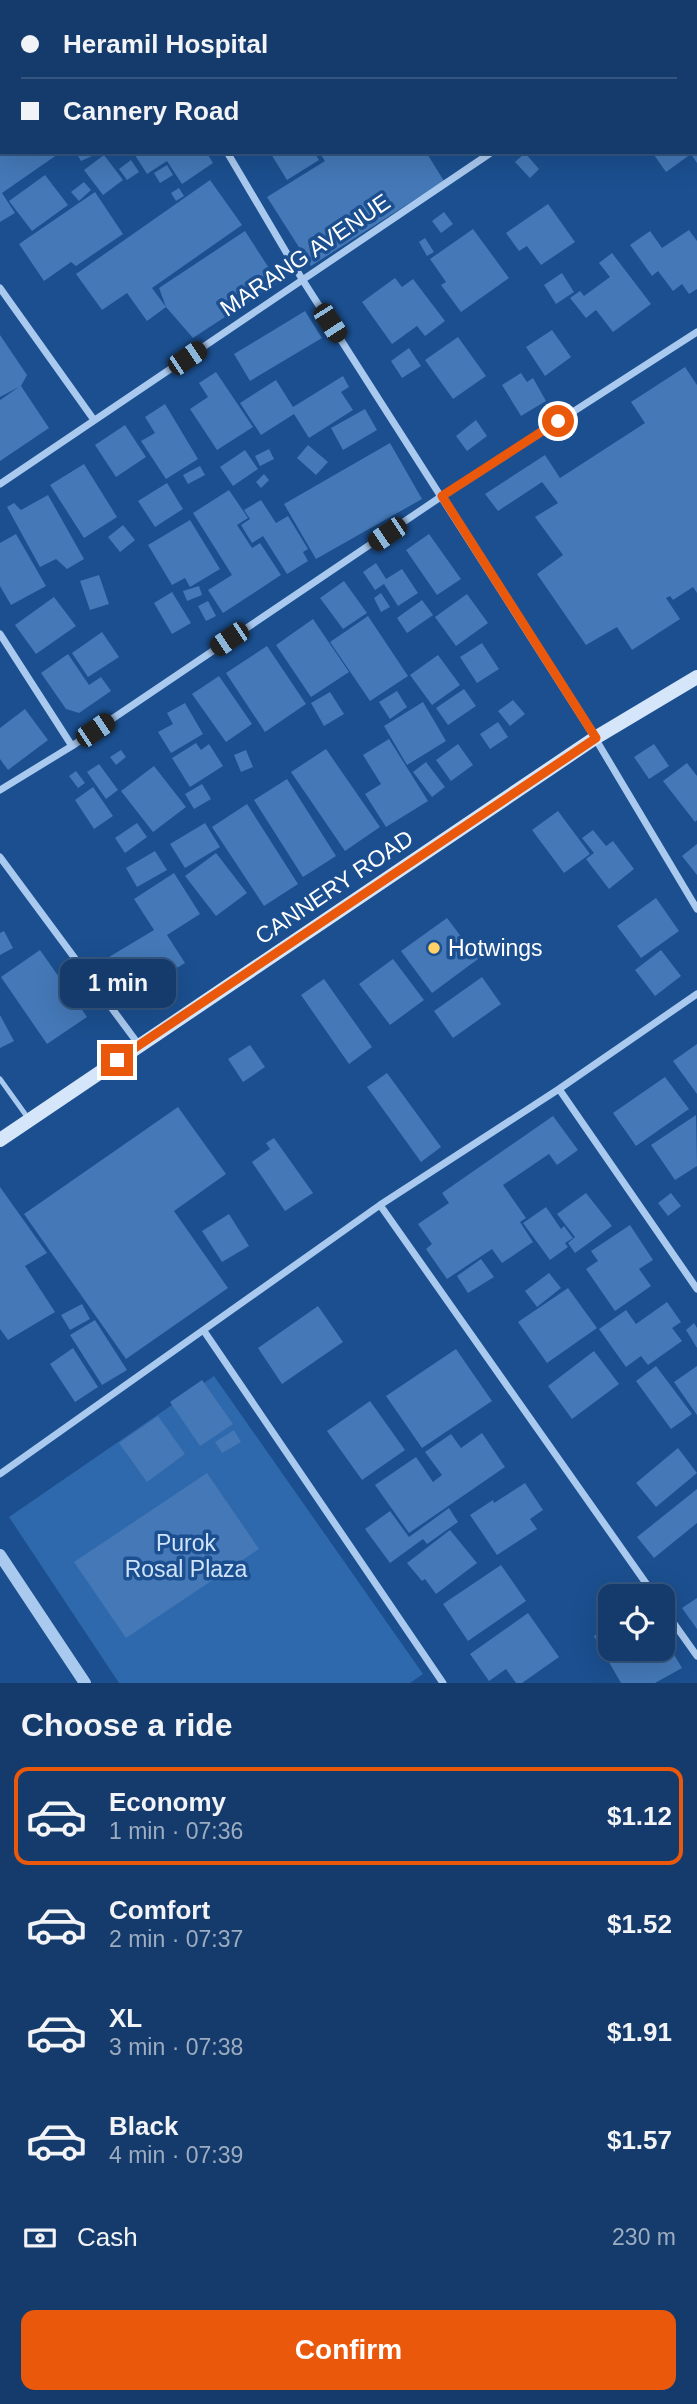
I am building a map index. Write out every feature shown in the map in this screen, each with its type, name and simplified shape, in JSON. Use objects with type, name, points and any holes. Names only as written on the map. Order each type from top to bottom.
[{"type":"main road","name":"CANNERY ROAD","points":[[0,1140],[596,738],[697,677]]},
{"type":"street","points":[[228,154],[302,279],[596,738],[697,909]]},
{"type":"street","name":"MARANG AVENUE","points":[[0,484],[489,154]]},
{"type":"street","points":[[0,288],[94,420]]},
{"type":"street","points":[[0,790],[72,746],[442,496],[697,332]]},
{"type":"street","points":[[0,634],[72,746]]},
{"type":"street","points":[[0,857],[139,1045]]},
{"type":"street","points":[[0,1474],[380,1205],[559,1089],[697,994]]},
{"type":"street","points":[[559,1089],[697,1289]]},
{"type":"street","points":[[380,1205],[647,1584]]},
{"type":"street","points":[[204,1331],[443,1683]]},
{"type":"street","points":[[0,1555],[85,1683]]},
{"type":"street","points":[[675,1625],[697,1656]]},
{"type":"lane","points":[[0,1079],[29,1120]]},
{"type":"green space","name":"Purok Rosal Plaza","points":[[214,1376],[423,1674],[410,1683],[119,1683],[9,1517]]},
{"type":"building","points":[[0,154],[58,154],[2,193],[15,213],[0,222]]},
{"type":"building","points":[[77,154],[91,154],[92,156],[81,161]]},
{"type":"building","points":[[134,154],[207,154],[213,163],[182,184],[167,161],[147,174]]},
{"type":"building","points":[[271,154],[315,154],[319,160],[287,180]]},
{"type":"building","points":[[320,154],[427,154],[444,181],[311,266],[267,197],[325,161]]},
{"type":"building","points":[[526,154],[539,169],[530,178],[515,162]]},
{"type":"building","points":[[653,154],[691,154],[666,172]]},
{"type":"building","points":[[104,155],[123,180],[103,195],[84,170]]},
{"type":"building","points":[[131,160],[139,172],[127,180],[119,169]]},
{"type":"building","points":[[167,165],[173,175],[160,183],[154,173]]},
{"type":"building","points":[[45,175],[68,205],[32,231],[9,201]]},
{"type":"building","points":[[210,180],[242,225],[152,288],[166,307],[147,321],[127,293],[102,310],[76,274]]},
{"type":"building","points":[[84,182],[91,190],[79,201],[71,192]]},
{"type":"building","points":[[179,188],[184,196],[176,201],[171,193]]},
{"type":"building","points":[[95,192],[123,234],[76,266],[71,262],[44,281],[19,244]]},
{"type":"building","points":[[548,204],[575,242],[541,265],[527,246],[519,251],[506,233]]},
{"type":"building","points":[[444,212],[453,224],[441,233],[432,221]]},
{"type":"building","points":[[473,229],[509,278],[461,312],[441,285],[446,282],[430,259]]},
{"type":"building","points":[[689,230],[697,241],[697,289],[689,294],[682,284],[673,291],[658,271],[652,276],[630,245],[650,231],[662,248]]},
{"type":"building","points":[[245,231],[278,282],[193,338],[166,307],[159,288]]},
{"type":"building","points":[[425,238],[434,252],[427,256],[419,242]]},
{"type":"building","points":[[612,253],[651,304],[613,332],[596,310],[586,318],[570,298],[580,291],[584,296],[610,277],[599,263]]},
{"type":"building","points":[[562,273],[574,292],[556,304],[544,285]]},
{"type":"building","points":[[395,278],[402,287],[413,279],[445,321],[425,336],[417,326],[392,344],[362,302]]},
{"type":"building","points":[[305,311],[322,338],[250,381],[234,354]]},
{"type":"building","points":[[552,330],[571,357],[545,376],[526,347]]},
{"type":"building","points":[[0,335],[27,375],[21,386],[49,428],[0,461],[0,400],[19,387],[0,397]]},
{"type":"building","points":[[458,337],[486,376],[453,399],[425,360]]},
{"type":"building","points":[[409,348],[421,366],[402,378],[391,361]]},
{"type":"building","points":[[685,367],[697,385],[697,593],[693,587],[673,600],[670,596],[666,598],[680,619],[632,650],[617,627],[586,645],[537,574],[563,555],[535,517],[558,503],[542,482],[498,511],[485,494],[545,455],[560,478],[645,423],[631,402]]},
{"type":"building","points":[[216,372],[253,427],[217,450],[190,409],[208,397],[199,383]]},
{"type":"building","points":[[521,373],[527,382],[533,378],[546,401],[521,416],[502,385]]},
{"type":"building","points":[[343,376],[349,387],[341,392],[353,410],[309,438],[294,414],[261,435],[240,403],[276,380],[293,407]]},
{"type":"building","points":[[165,404],[198,459],[166,479],[141,441],[155,433],[145,417]]},
{"type":"building","points":[[365,409],[377,430],[343,450],[331,428]]},
{"type":"building","points":[[476,420],[487,436],[467,451],[456,436]]},
{"type":"building","points":[[125,425],[146,457],[116,477],[95,445]]},
{"type":"building","points":[[390,443],[422,499],[316,559],[284,504]]},
{"type":"building","points":[[308,445],[328,462],[316,475],[297,458]]},
{"type":"building","points":[[269,449],[274,459],[260,466],[255,456]]},
{"type":"building","points":[[245,450],[258,469],[233,486],[220,467]]},
{"type":"building","points":[[84,464],[117,517],[84,538],[50,485]]},
{"type":"building","points":[[200,466],[205,475],[188,484],[183,475]]},
{"type":"building","points":[[264,474],[269,480],[261,488],[256,482]]},
{"type":"building","points":[[167,483],[183,509],[155,527],[138,501]]},
{"type":"building","points":[[229,490],[248,518],[237,525],[252,548],[260,543],[281,575],[223,613],[208,590],[232,575],[193,513]]},
{"type":"building","points":[[48,495],[84,559],[67,569],[56,559],[40,567],[7,507],[14,503],[21,510]]},
{"type":"building","points":[[261,500],[276,523],[288,516],[308,549],[303,552],[308,561],[287,574],[263,536],[252,543],[241,525],[250,519],[244,510]]},
{"type":"building","points":[[190,520],[220,569],[190,587],[185,578],[172,585],[148,545]]},
{"type":"building","points":[[123,525],[135,540],[120,552],[108,537]]},
{"type":"building","points":[[16,534],[46,586],[11,605],[0,586],[0,543]]},
{"type":"building","points":[[429,534],[461,579],[437,595],[406,550]]},
{"type":"building","points":[[376,563],[386,579],[402,569],[418,593],[398,606],[384,584],[375,590],[363,572]]},
{"type":"building","points":[[99,575],[109,604],[90,610],[80,581]]},
{"type":"building","points":[[344,581],[367,613],[343,629],[320,598]]},
{"type":"building","points":[[199,586],[202,595],[187,601],[183,591]]},
{"type":"building","points":[[172,592],[191,623],[172,634],[154,603]]},
{"type":"building","points":[[381,593],[390,607],[381,612],[374,598]]},
{"type":"building","points":[[467,594],[488,623],[456,646],[435,617]]},
{"type":"building","points":[[54,597],[76,626],[36,654],[15,625]]},
{"type":"building","points":[[422,600],[433,615],[407,633],[397,618]]},
{"type":"building","points":[[208,601],[216,616],[206,621],[198,606]]},
{"type":"building","points":[[368,616],[408,676],[370,701],[330,642]]},
{"type":"building","points":[[313,619],[349,672],[311,697],[276,645]]},
{"type":"building","points":[[102,632],[119,657],[88,677],[72,653]]},
{"type":"building","points":[[482,643],[499,669],[477,683],[460,657]]},
{"type":"building","points":[[267,646],[306,704],[265,732],[226,673]]},
{"type":"building","points":[[68,654],[89,685],[101,677],[111,691],[79,713],[66,709],[41,673]]},
{"type":"building","points":[[438,655],[460,685],[432,705],[410,675]]},
{"type":"building","points":[[219,676],[252,724],[226,742],[192,694]]},
{"type":"building","points":[[464,689],[476,706],[448,725],[436,708]]},
{"type":"building","points":[[397,691],[407,707],[390,719],[379,702]]},
{"type":"building","points":[[330,692],[344,714],[324,726],[311,703]]},
{"type":"building","points":[[513,700],[525,714],[510,726],[498,711]]},
{"type":"building","points":[[423,702],[446,741],[407,765],[384,726]]},
{"type":"building","points":[[185,703],[203,734],[171,753],[158,732],[173,724],[167,713]]},
{"type":"building","points":[[25,709],[48,740],[8,770],[0,759],[0,728]]},
{"type":"building","points":[[498,722],[508,737],[490,749],[480,734]]},
{"type":"building","points":[[389,739],[428,801],[386,827],[365,794],[381,784],[363,755]]},
{"type":"building","points":[[196,743],[201,750],[209,744],[223,766],[190,787],[172,758]]},
{"type":"building","points":[[458,744],[473,765],[451,781],[436,760]]},
{"type":"building","points":[[654,744],[669,766],[649,779],[634,757]]},
{"type":"building","points":[[326,749],[380,827],[345,851],[291,772]]},
{"type":"building","points":[[121,750],[126,757],[116,765],[110,757]]},
{"type":"building","points":[[246,750],[253,767],[241,772],[234,755]]},
{"type":"building","points":[[426,762],[445,787],[432,797],[413,772]]},
{"type":"building","points":[[687,763],[697,776],[695,822],[663,781]]},
{"type":"building","points":[[99,764],[118,790],[106,799],[87,772]]},
{"type":"building","points":[[154,766],[186,807],[153,832],[121,791]]},
{"type":"building","points":[[76,771],[85,783],[78,788],[69,776]]},
{"type":"building","points":[[287,779],[336,856],[303,877],[254,800]]},
{"type":"building","points":[[202,784],[211,799],[194,809],[185,794]]},
{"type":"building","points":[[93,787],[113,816],[94,829],[75,800]]},
{"type":"building","points":[[247,804],[298,884],[264,906],[212,827]]},
{"type":"building","points":[[558,811],[590,854],[564,873],[532,830]]},
{"type":"building","points":[[137,823],[147,837],[125,853],[115,838]]},
{"type":"building","points":[[205,823],[220,847],[185,868],[170,844]]},
{"type":"building","points":[[593,830],[606,846],[613,841],[634,869],[609,889],[586,859],[594,853],[582,838]]},
{"type":"building","points":[[697,844],[697,875],[682,856]]},
{"type":"building","points":[[155,851],[167,870],[137,887],[126,868]]},
{"type":"building","points":[[216,853],[247,893],[216,916],[185,876]]},
{"type":"building","points":[[174,873],[200,914],[167,935],[185,963],[132,995],[109,957],[154,930],[134,899]]},
{"type":"building","points":[[656,898],[679,931],[641,958],[617,926]]},
{"type":"building","points":[[447,918],[478,959],[432,993],[401,951]]},
{"type":"building","points":[[4,931],[13,948],[0,955],[0,933]]},
{"type":"building","points":[[40,950],[87,1017],[47,1044],[1,977]]},
{"type":"building","points":[[661,950],[681,976],[655,996],[635,970]]},
{"type":"building","points":[[393,959],[424,1000],[390,1025],[359,984]]},
{"type":"building","points":[[482,977],[501,1004],[453,1038],[434,1011]]},
{"type":"building","points":[[324,979],[372,1047],[349,1064],[301,995]]},
{"type":"building","points":[[0,1015],[14,1041],[0,1048]]},
{"type":"building","points":[[697,1044],[697,1094],[673,1061]]},
{"type":"building","points":[[250,1045],[265,1067],[243,1082],[228,1059]]},
{"type":"building","points":[[387,1073],[441,1147],[421,1162],[367,1087]]},
{"type":"building","points":[[665,1077],[689,1109],[636,1146],[613,1113]]},
{"type":"building","points":[[178,1107],[226,1174],[174,1211],[228,1288],[126,1359],[24,1214]]},
{"type":"building","points":[[696,1115],[697,1166],[675,1180],[651,1145]]},
{"type":"building","points":[[553,1116],[578,1150],[557,1165],[549,1154],[503,1185],[526,1218],[520,1222],[533,1242],[502,1263],[492,1249],[447,1279],[426,1249],[432,1244],[418,1224],[449,1203],[442,1193]]},
{"type":"building","points":[[274,1138],[313,1193],[285,1211],[252,1162],[270,1149],[266,1143]]},
{"type":"building","points":[[0,1187],[47,1253],[25,1266],[55,1312],[8,1340],[0,1329]]},
{"type":"building","points":[[586,1193],[612,1226],[575,1253],[568,1243],[575,1237],[557,1214]]},
{"type":"building","points":[[671,1193],[681,1206],[668,1216],[658,1203]]},
{"type":"building","points":[[546,1207],[561,1229],[564,1226],[573,1238],[565,1243],[568,1247],[550,1260],[523,1223]]},
{"type":"building","points":[[229,1214],[249,1246],[222,1262],[202,1231]]},
{"type":"building","points":[[630,1225],[653,1260],[639,1269],[651,1286],[615,1311],[586,1269],[598,1261],[591,1251]]},
{"type":"building","points":[[481,1259],[494,1277],[468,1293],[457,1276]]},
{"type":"building","points":[[549,1273],[561,1288],[537,1307],[525,1291]]},
{"type":"building","points":[[568,1288],[597,1328],[547,1363],[518,1322]]},
{"type":"building","points":[[667,1302],[681,1322],[672,1328],[682,1341],[648,1365],[641,1356],[626,1367],[599,1329],[626,1310],[636,1324]]},
{"type":"building","points":[[82,1304],[90,1319],[70,1330],[61,1315]]},
{"type":"building","points":[[318,1306],[343,1342],[282,1384],[258,1348]]},
{"type":"building","points":[[95,1320],[127,1370],[102,1385],[70,1335]]},
{"type":"building","points":[[694,1323],[697,1328],[697,1348],[686,1330]]},
{"type":"building","points":[[73,1348],[98,1387],[75,1402],[50,1364]]},
{"type":"building","points":[[456,1349],[492,1401],[422,1448],[386,1396]]},
{"type":"building","points":[[594,1351],[619,1384],[572,1419],[548,1386]]},
{"type":"building","points":[[656,1366],[692,1414],[671,1429],[636,1381]]},
{"type":"building","points":[[697,1366],[697,1415],[674,1382]]},
{"type":"building","points":[[202,1380],[233,1424],[200,1446],[170,1402]]},
{"type":"building","points":[[370,1401],[405,1450],[362,1480],[327,1431]]},
{"type":"building","points":[[158,1416],[185,1454],[147,1482],[119,1443]]},
{"type":"building","points":[[234,1430],[241,1442],[222,1453],[215,1442]]},
{"type":"building","points":[[482,1433],[505,1467],[409,1533],[375,1485],[416,1457],[433,1482],[442,1475],[425,1452],[451,1434],[461,1448]]},
{"type":"building","points":[[678,1448],[697,1473],[656,1507],[636,1483]]},
{"type":"building","points":[[207,1473],[259,1549],[126,1638],[74,1562]]},
{"type":"building","points":[[525,1483],[543,1510],[530,1519],[537,1529],[497,1555],[470,1515]]},
{"type":"building","points":[[697,1489],[697,1523],[654,1558],[637,1537]]},
{"type":"building","points":[[449,1508],[458,1522],[427,1544],[423,1539],[390,1563],[365,1529],[390,1511],[409,1537]]},
{"type":"building","points":[[450,1530],[477,1563],[436,1594],[425,1579],[422,1581],[407,1563]]},
{"type":"building","points":[[501,1565],[526,1601],[468,1641],[443,1604]]},
{"type":"building","points":[[697,1598],[697,1629],[682,1608]]},
{"type":"building","points":[[528,1613],[559,1657],[522,1683],[516,1683],[506,1669],[489,1681],[470,1654]]},
{"type":"building","points":[[675,1656],[682,1668],[655,1683],[621,1683],[608,1661],[675,1661]]},
{"type":"place","name":"Hotwings","points":[[434,948]]},
{"type":"route","points":[[117,1060],[596,738],[442,496],[558,421]]}]
